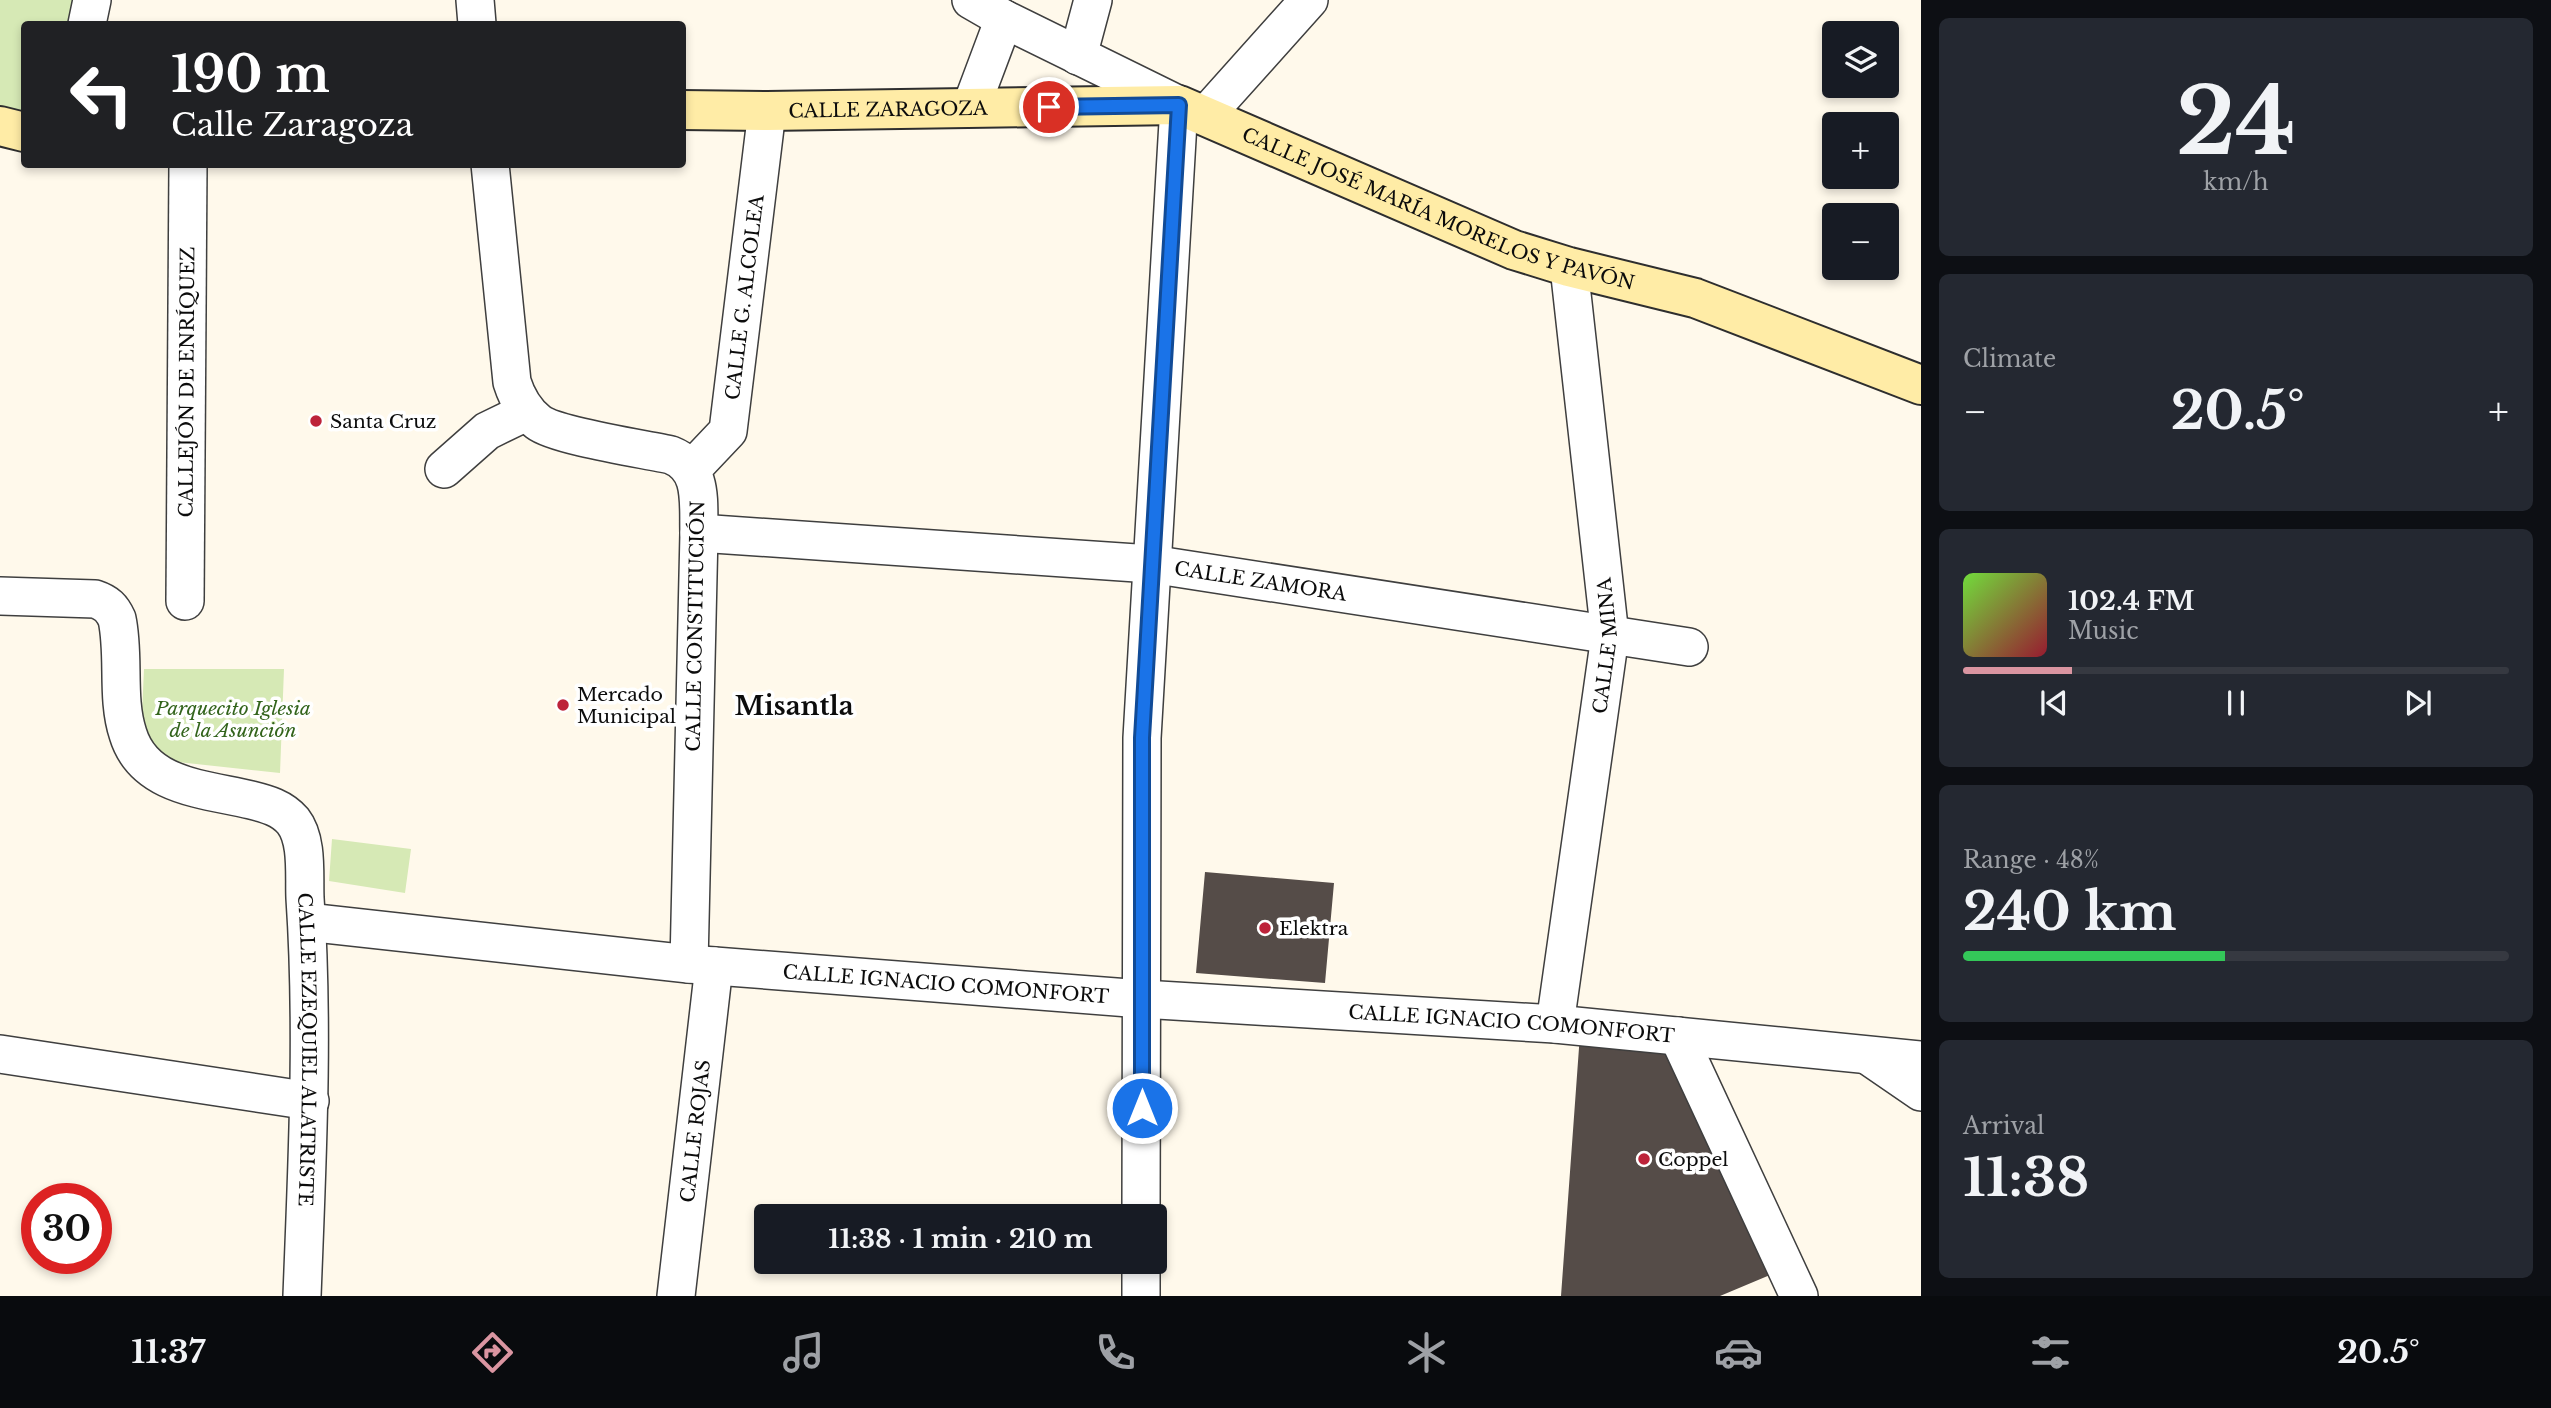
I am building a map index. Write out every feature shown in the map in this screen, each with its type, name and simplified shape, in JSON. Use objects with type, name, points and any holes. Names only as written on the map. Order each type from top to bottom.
[{"type":"main road","name":"CALLE ZARAGOZA","points":[[686,110],[971,107],[1192,111]]},
{"type":"main road","name":"CALLE JOSÉ MARÍA MORELOS Y PAVÓN","points":[[1192,111],[1514,250],[1569,267],[1695,298],[1921,385]]},
{"type":"main road","points":[[0,126],[21,131]]},
{"type":"street","points":[[88,21],[92,0]]},
{"type":"street","points":[[475,0],[477,21]]},
{"type":"street","name":"CALLE JOSÉ MARÍA MORELOS Y PAVÓN","points":[[971,0],[1004,19],[1192,111]]},
{"type":"street","points":[[1078,56],[1093,0]]},
{"type":"street","points":[[1142,1204],[1142,738],[1151,564],[1192,111],[1309,0]]},
{"type":"street","points":[[971,107],[1004,19]]},
{"type":"street","name":"CALLE G. ALCOLEA","points":[[692,469],[727,431],[767,111]]},
{"type":"street","name":"CALLEJÓN DE ENRÍQUEZ","points":[[185,601],[188,168]]},
{"type":"street","points":[[490,168],[512,382],[517,398],[526,412],[541,424],[564,432],[671,455],[683,459],[692,469]]},
{"type":"street","name":"CALLE MINA","points":[[1555,1024],[1610,636],[1569,267]]},
{"type":"street","points":[[444,469],[487,431],[526,412]]},
{"type":"street","name":"CALLE CONSTITUCIÓN","points":[[692,469],[696,480],[699,533],[701,965]]},
{"type":"street","name":"CALLE ZAMORA","points":[[699,533],[1151,564],[1689,647]]},
{"type":"street","name":"CALLE EZEQUIEL ALATRISTE","points":[[0,596],[96,599],[112,608],[120,631],[123,712],[128,735],[139,759],[158,775],[179,783],[266,803],[282,810],[294,822],[302,842],[307,922],[310,1101],[302,1296]]},
{"type":"street","name":"CALLE IGNACIO COMONFORT","points":[[307,922],[701,965],[1142,999],[1555,1024],[1921,1060]]},
{"type":"street","name":"CALLE ROJAS","points":[[676,1296],[701,965]]},
{"type":"street","points":[[1678,1036],[1799,1296]]},
{"type":"street","points":[[0,1054],[310,1101]]},
{"type":"street","points":[[1864,1054],[1921,1092]]},
{"type":"street","points":[[1141,1274],[1141,1296]]},
{"type":"green space","points":[[0,0],[89,0],[84,21],[21,21],[21,114],[0,109]]},
{"type":"green space","name":"Parquecito Iglesia de la Asunción","points":[[144,669],[284,669],[280,773],[159,760],[141,735]]},
{"type":"green space","points":[[332,839],[411,849],[405,893],[329,881]]},
{"type":"building","name":"Elektra","points":[[1205,872],[1334,883],[1325,983],[1196,973]]},
{"type":"building","name":"Coppel","points":[[1580,1034],[1662,1044],[1770,1275],[1720,1296],[1561,1296]]},
{"type":"place","name":"Santa Cruz","points":[[316,421]]},
{"type":"place","name":"Mercado Municipal","points":[[563,705]]},
{"type":"place","name":"Elektra","points":[[1265,928]]},
{"type":"place","name":"Coppel","points":[[1644,1159]]},
{"type":"district","name":"Misantla","points":[[794,706]]},
{"type":"route","points":[[1049,107],[1179,105],[1142,738],[1142,1108]]}]
